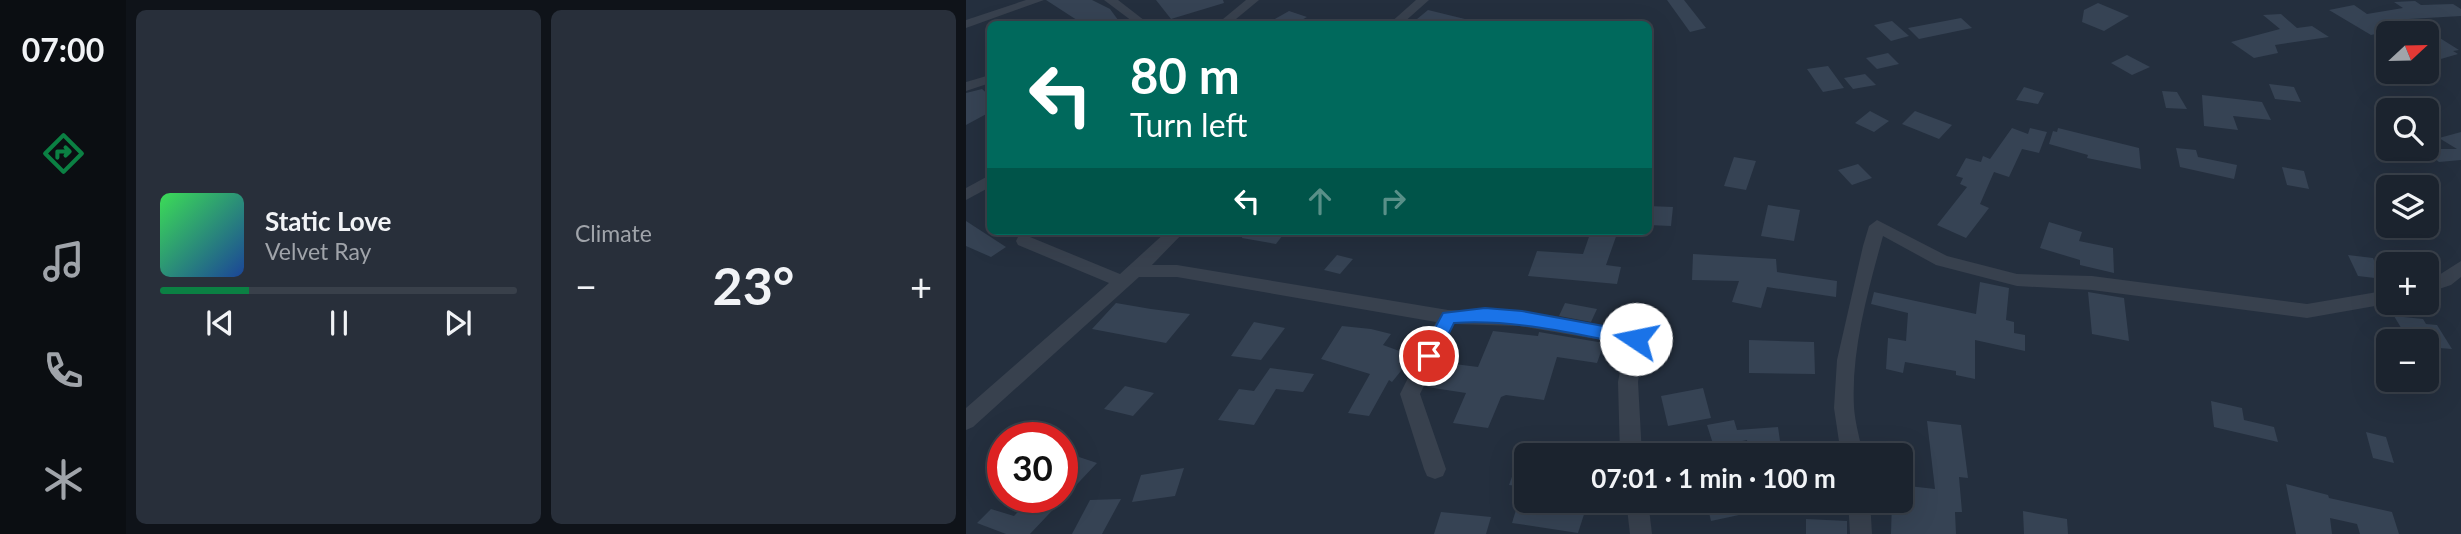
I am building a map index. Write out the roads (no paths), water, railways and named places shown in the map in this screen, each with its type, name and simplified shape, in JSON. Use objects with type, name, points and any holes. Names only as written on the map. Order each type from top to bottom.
[{"type":"street","points":[[966,24],[1038,0]]},
{"type":"street","points":[[1110,0],[1139,21]]},
{"type":"street","points":[[1227,21],[1253,0]]},
{"type":"street","points":[[1398,21],[1423,0]]},
{"type":"street","points":[[966,87],[987,80]]},
{"type":"street","points":[[966,195],[987,182]]},
{"type":"street","points":[[1850,443],[1844,401],[1846,369],[1859,296],[1877,226],[1942,261],[2017,280],[2120,286],[2307,311],[2376,299]]},
{"type":"street","points":[[966,421],[1173,235]]},
{"type":"street","points":[[1024,241],[1129,276],[1177,271],[1448,317],[1522,317],[1636,339],[1628,382],[1631,443]]},
{"type":"street","points":[[2439,282],[2461,267]]},
{"type":"street","points":[[1435,469],[1410,394],[1448,317]]},
{"type":"street","points":[[1639,513],[1641,534]]},
{"type":"street","points":[[1859,513],[1861,534]]}]
